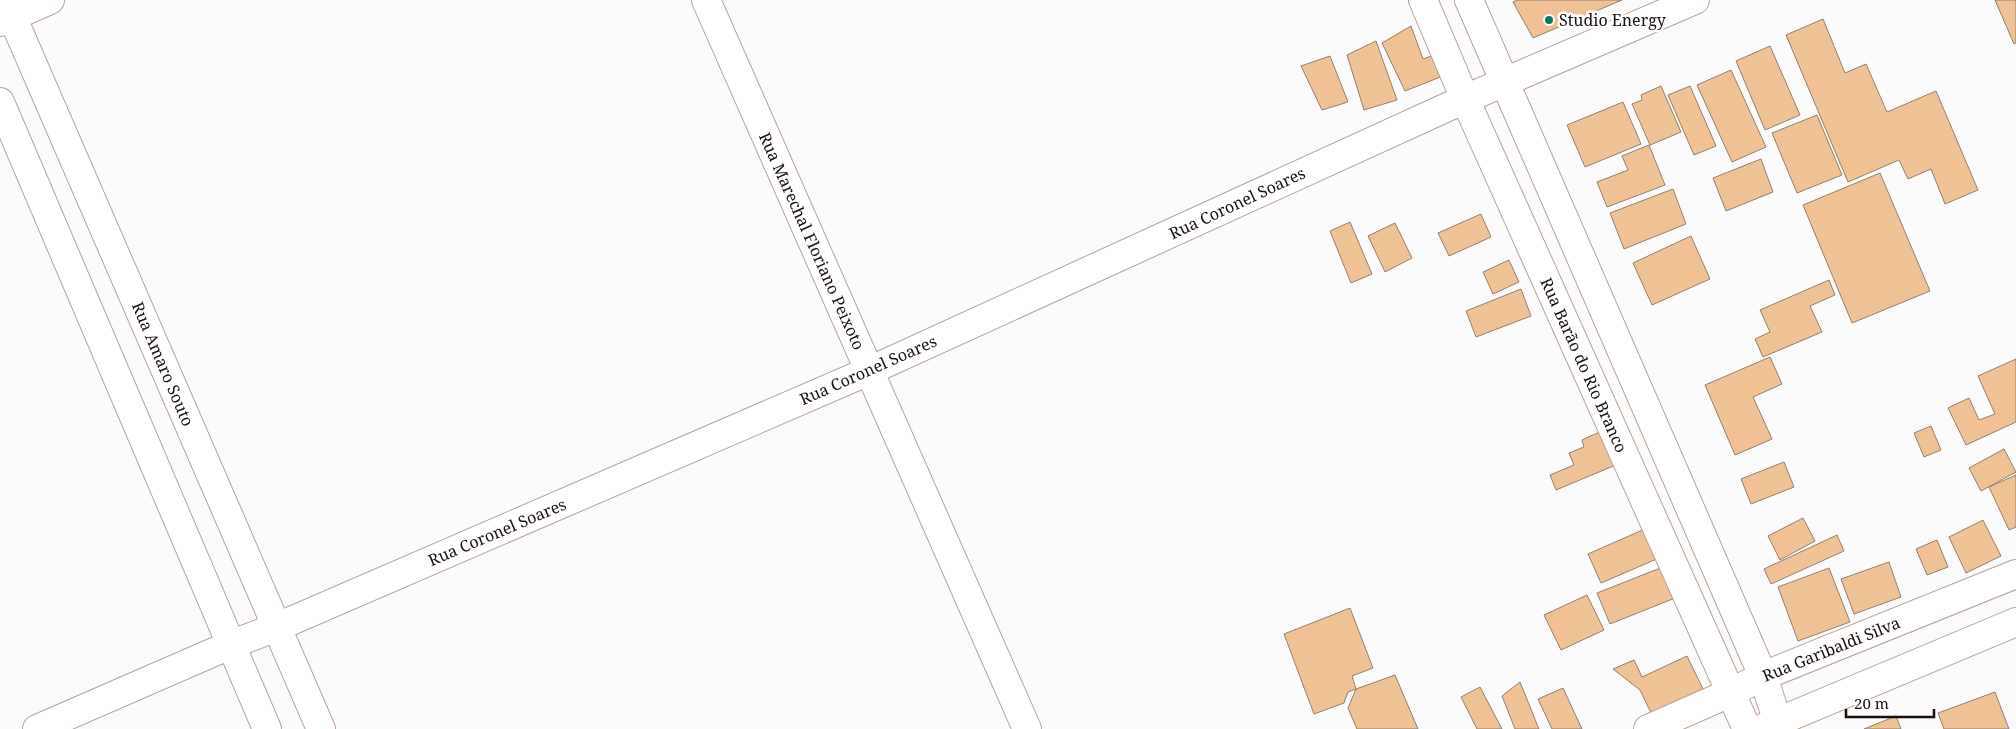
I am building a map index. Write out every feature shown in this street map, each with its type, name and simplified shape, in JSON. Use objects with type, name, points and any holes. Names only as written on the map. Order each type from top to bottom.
[{"type":"street","points":[[5,13],[50,0]]},
{"type":"street","name":"Rua Marechal Floriano Peixoto","points":[[706,0],[1027,729]]},
{"type":"street","name":"Rua Barão do Rio Branco","points":[[1423,0],[1465,99],[1747,729]]},
{"type":"street","points":[[1469,0],[1763,676],[1774,727],[2010,624],[1987,586]]},
{"type":"street","name":"Rua Coronel Soares","points":[[37,729],[869,371],[1465,99],[1695,0]]},
{"type":"street","name":"Rua Amaro Souto","points":[[5,13],[321,729]]},
{"type":"street","points":[[0,102],[266,729]]},
{"type":"street","name":"Rua Garibaldi Silva","points":[[1648,729],[1732,692],[1763,676],[2016,574]]},
{"type":"building","name":"Studio Energy","points":[[1517,0],[1622,0],[1533,38],[1513,2]]},
{"type":"building","points":[[1995,0],[2016,0],[2016,43],[2014,44]]},
{"type":"building","points":[[1823,19],[1845,73],[1866,64],[1887,112],[1936,91],[1978,190],[1945,204],[1931,169],[1908,179],[1899,160],[1848,182],[1786,35]]},
{"type":"building","points":[[1411,26],[1423,59],[1437,54],[1448,74],[1405,91],[1382,43]]},
{"type":"building","points":[[1376,41],[1397,100],[1364,110],[1347,55]]},
{"type":"building","points":[[1770,46],[1800,115],[1765,130],[1736,61]]},
{"type":"building","points":[[1330,56],[1348,102],[1322,110],[1301,66]]},
{"type":"building","points":[[1731,70],[1766,147],[1732,162],[1697,85]]},
{"type":"building","points":[[1661,86],[1681,132],[1650,145],[1632,104],[1642,100],[1641,95]]},
{"type":"building","points":[[1690,86],[1716,146],[1694,155],[1668,95]]},
{"type":"building","points":[[1623,102],[1641,144],[1585,167],[1567,125]]},
{"type":"building","points":[[1817,115],[1842,175],[1797,193],[1772,133]]},
{"type":"building","points":[[1649,145],[1665,185],[1607,207],[1597,182],[1628,170],[1622,156]]},
{"type":"building","points":[[1761,159],[1773,192],[1726,211],[1713,178]]},
{"type":"building","points":[[1880,173],[1930,291],[1852,323],[1803,205]]},
{"type":"building","points":[[1673,189],[1686,224],[1624,249],[1610,213]]},
{"type":"building","points":[[1481,214],[1491,237],[1449,256],[1438,233]]},
{"type":"building","points":[[1350,222],[1372,274],[1351,283],[1330,231]]},
{"type":"building","points":[[1395,223],[1412,258],[1385,272],[1368,236]]},
{"type":"building","points":[[1691,236],[1710,279],[1652,305],[1633,263]]},
{"type":"building","points":[[1509,260],[1519,282],[1493,294],[1483,272]]},
{"type":"building","points":[[1829,280],[1835,295],[1810,306],[1822,332],[1763,357],[1755,339],[1770,332],[1760,310]]},
{"type":"building","points":[[1521,289],[1531,316],[1476,337],[1466,311]]},
{"type":"building","points":[[1770,357],[1782,384],[1753,397],[1772,439],[1735,455],[1705,385]]},
{"type":"building","points":[[2016,359],[2016,422],[1966,445],[1948,408],[1969,398],[1979,420],[1995,414],[1978,376]]},
{"type":"building","points":[[1931,426],[1941,450],[1924,457],[1914,433]]},
{"type":"building","points":[[1604,430],[1618,464],[1556,490],[1550,475],[1574,465],[1569,453],[1584,447],[1582,440]]},
{"type":"building","points":[[2004,449],[2016,472],[1981,491],[1969,468]]},
{"type":"building","points":[[1784,462],[1794,487],[1751,504],[1741,479]]},
{"type":"building","points":[[2016,475],[2016,527],[2009,530],[1989,487]]},
{"type":"building","points":[[1803,518],[1815,541],[1780,560],[1768,536]]},
{"type":"building","points":[[1983,520],[2001,556],[1966,573],[1949,537]]},
{"type":"building","points":[[1647,528],[1659,558],[1601,583],[1588,554]]},
{"type":"building","points":[[1837,535],[1844,551],[1771,584],[1764,569]]},
{"type":"building","points":[[1937,540],[1948,567],[1927,575],[1916,549]]},
{"type":"building","points":[[1889,562],[1901,597],[1854,614],[1841,579]]},
{"type":"building","points":[[1663,567],[1675,598],[1610,624],[1597,593]]},
{"type":"building","points":[[1829,568],[1850,622],[1798,641],[1778,587]]},
{"type":"building","points":[[1587,595],[1604,630],[1561,650],[1544,615]]},
{"type":"building","points":[[1350,608],[1373,668],[1352,676],[1356,689],[1348,692],[1344,703],[1314,714],[1284,634]]},
{"type":"building","points":[[1687,656],[1703,689],[1651,713],[1640,690],[1613,669],[1634,660],[1642,677]]},
{"type":"building","points":[[1395,675],[1418,729],[1357,729],[1348,708],[1356,689]]},
{"type":"building","points":[[1520,682],[1539,729],[1515,729],[1502,696]]},
{"type":"building","points":[[1480,687],[1502,729],[1477,729],[1461,697]]},
{"type":"building","points":[[1563,688],[1582,729],[1552,729],[1538,699]]},
{"type":"building","points":[[1995,692],[2009,729],[1944,729],[1938,713]]},
{"type":"building","points":[[1896,716],[1901,729],[1864,729]]},
{"type":"place","name":"Studio Energy","points":[[1549,20]]}]
